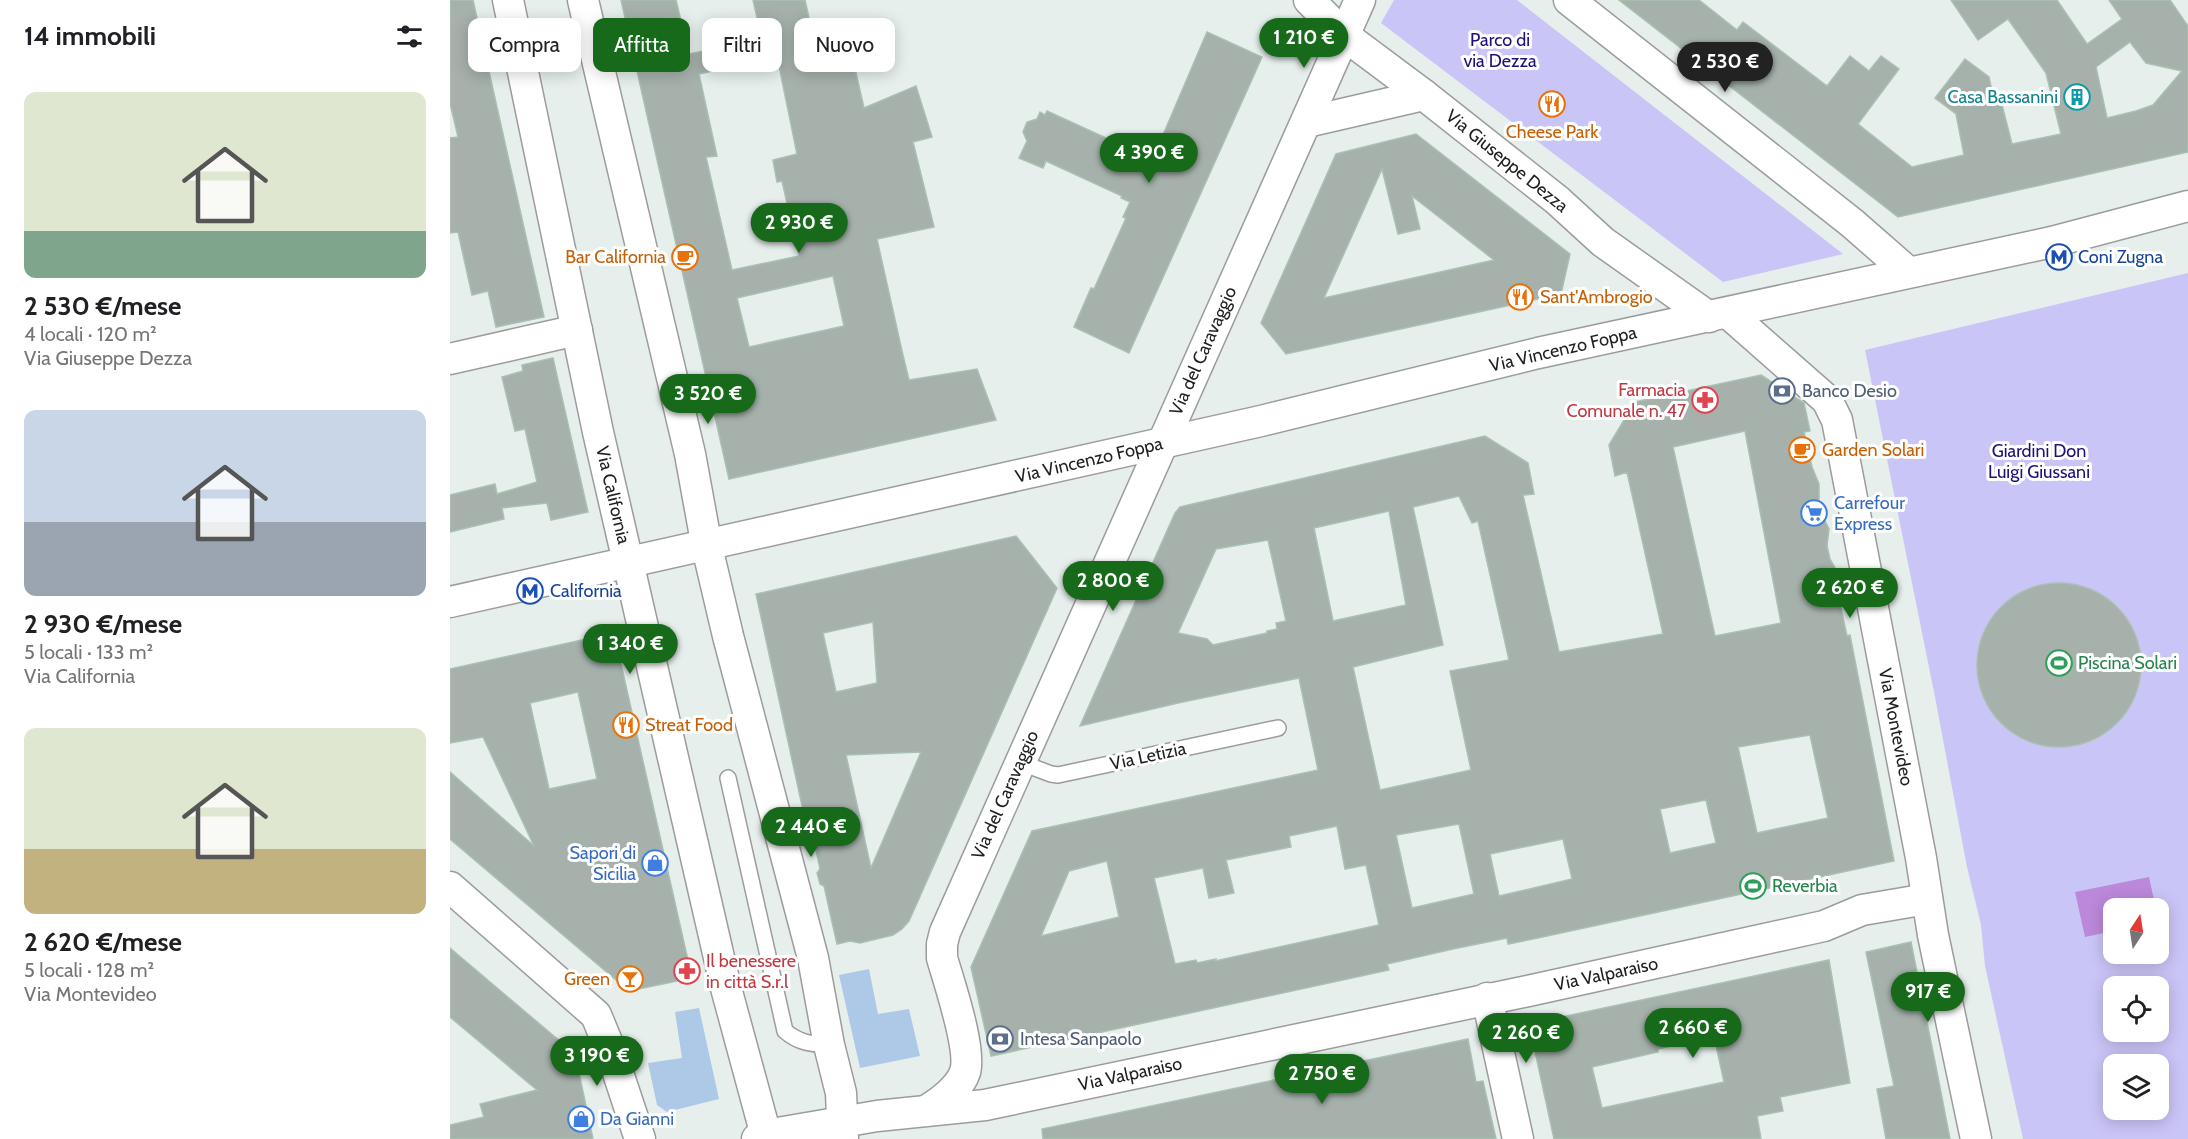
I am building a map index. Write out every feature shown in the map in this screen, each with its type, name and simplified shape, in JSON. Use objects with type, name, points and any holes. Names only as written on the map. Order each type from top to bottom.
[{"type":"street","name":"Via California","points":[[508,0],[628,562],[763,1138]]},
{"type":"street","points":[[583,0],[690,454],[707,547],[728,636],[813,958],[829,1045],[841,1093],[842,1130]]},
{"type":"street","name":"Via Giuseppe Dezza","points":[[1309,0],[1345,36],[1557,200],[1603,242],[1719,315]]},
{"type":"street","name":"Via del Caravaggio","points":[[930,1109],[943,1101],[960,1081],[965,1073],[967,1056],[942,958],[945,932],[1360,0]]},
{"type":"street","points":[[1569,0],[1852,223],[1908,272]]},
{"type":"street","points":[[1307,122],[1424,95]]},
{"type":"street","name":"Via Vincenzo Foppa","points":[[450,603],[1162,443],[1538,353],[2052,242],[2188,206]]},
{"type":"street","name":"Via Montevideo","points":[[1719,315],[1763,344],[1827,400],[1837,420],[1927,899],[1976,1139]]},
{"type":"street","points":[[450,359],[577,330]]},
{"type":"street","points":[[450,887],[596,1015],[610,1049],[640,1139]]},
{"type":"street","name":"Via Valparaiso","points":[[763,1138],[842,1130],[930,1109],[985,1105],[1528,991],[1824,926],[1862,910],[1927,899]]},
{"type":"street","points":[[1487,998],[1518,1139]]},
{"type":"lane","name":"Via Letizia","points":[[1019,762],[1058,775],[1278,728]]},
{"type":"lane","points":[[728,778],[785,1031],[804,1043],[829,1045]]},
{"type":"shaded area","points":[[2149,877],[2154,898],[2103,898],[2103,933],[2085,937],[2075,892]]},
{"type":"shaded area","points":[[869,969],[878,1014],[909,1009],[920,1056],[860,1068],[839,975]]},
{"type":"shaded area","points":[[699,1008],[719,1099],[667,1112],[657,1105],[648,1063],[682,1058],[675,1012]]},
{"type":"green space","name":"Parco di via Dezza","points":[[1394,0],[1517,0],[1843,254],[1723,282],[1381,23]]},
{"type":"green space","name":"Giardini Don Luigi Giussani","points":[[2188,273],[2188,1139],[2023,1139],[1985,966],[1981,925],[1967,867],[1865,350]]},
{"type":"building","points":[[450,0],[473,0],[477,18],[468,18],[468,72],[489,72],[544,317],[496,327],[488,291],[472,295],[458,232],[450,233],[450,138],[458,137],[450,103]]},
{"type":"building","points":[[621,0],[676,0],[680,18],[625,18]]},
{"type":"building","points":[[753,0],[805,0],[809,18],[794,18],[794,72],[856,72],[864,108],[916,86],[932,137],[913,142],[934,227],[877,239],[902,351],[909,380],[977,369],[996,420],[729,479],[637,72],[690,72],[690,54],[702,51],[702,72],[708,72],[699,74],[717,156],[706,157],[732,270],[799,256],[782,181],[777,182],[773,160],[797,154],[780,72],[782,18],[757,18]],"holes":[[[833,276],[844,326],[749,347],[737,298]]]},
{"type":"building","points":[[1619,0],[1699,0],[1737,30],[1743,22],[1827,86],[1850,56],[1869,71],[1881,56],[1899,69],[1858,124],[1912,167],[1964,155],[1956,114],[1935,98],[1965,59],[1989,77],[1993,96],[2001,101],[2012,144],[2061,134],[2046,73],[2008,19],[1978,40],[1951,0],[2057,0],[2087,44],[2122,19],[2109,0],[2170,0],[2188,26],[2188,152],[1898,217]],"holes":[[[2130,42],[2146,63],[2182,71],[2153,105],[2107,118],[2096,67]]]},
{"type":"building","points":[[1207,32],[1262,57],[1129,353],[1074,327],[1126,218],[1123,217],[1130,202],[1121,198],[1122,196],[1046,161],[1043,168],[1019,158],[1027,141],[1023,132],[1027,122],[1037,119],[1040,112],[1045,115],[1047,111],[1141,154],[1142,152],[1151,156],[1158,141],[1160,142]]},
{"type":"building","points":[[1416,134],[1570,254],[1561,294],[1286,354],[1261,323],[1336,154]],"holes":[[[1382,169],[1398,234],[1420,229],[1412,196],[1494,260],[1324,298]]]},
{"type":"building","points":[[553,358],[588,512],[551,520],[547,503],[502,508],[504,519],[450,532],[450,495],[495,484],[497,494],[537,482],[525,429],[515,431],[502,377],[523,371],[522,365]]},
{"type":"building","points":[[1761,375],[1804,403],[1810,431],[1804,432],[1812,467],[1819,484],[1822,515],[1829,529],[1827,546],[1830,559],[1838,573],[1837,590],[1847,636],[1850,635],[1894,861],[1508,944],[1507,938],[1453,949],[1387,964],[1389,970],[991,1056],[971,967],[1032,831],[1318,770],[1299,678],[1080,726],[1175,513],[1180,507],[1485,436],[1528,463],[1534,494],[1523,495],[1559,652],[1663,634],[1627,472],[1615,476],[1609,445],[1635,402]],"holes":[[[1745,431],[1781,623],[1715,636],[1673,447]],[[1459,496],[1472,523],[1478,521],[1509,660],[1450,671],[1471,770],[1380,790],[1353,667],[1443,645],[1413,507]],[[1389,511],[1406,605],[1333,621],[1314,528]],[[1268,540],[1286,621],[1276,623],[1277,629],[1267,631],[1267,633],[1213,645],[1207,639],[1178,633],[1216,549]],[[1810,735],[1828,818],[1757,833],[1738,747]],[[1706,800],[1716,843],[1670,853],[1660,809]],[[1459,824],[1474,894],[1412,908],[1396,835]],[[1337,826],[1345,869],[1366,865],[1379,925],[1215,961],[1216,959],[1197,963],[1196,960],[1175,964],[1154,878],[1203,868],[1209,898],[1234,893],[1226,860],[1291,847],[1289,836]],[[1563,839],[1572,879],[1499,896],[1490,854]],[[1107,861],[1119,917],[1041,936],[1069,871]]]},
{"type":"building","points":[[1016,536],[1057,588],[909,921],[893,935],[860,943],[850,941],[837,944],[824,886],[820,884],[817,873],[820,869],[813,837],[809,838],[756,594]],"holes":[[[873,622],[877,683],[836,692],[823,633]],[[921,752],[871,868],[846,755]]]},
{"type":"building","name":"Piscina Solari","points":[[2059,583],[2075,584],[2091,589],[2117,607],[2135,633],[2140,649],[2140,681],[2135,697],[2117,723],[2091,741],[2075,746],[2059,747],[2043,746],[2027,741],[2001,723],[1983,697],[1978,681],[1977,665],[1978,649],[1983,633],[2001,607],[2027,589],[2043,584]]},
{"type":"building","points":[[614,633],[692,978],[629,991],[450,839],[450,772],[534,846],[483,737],[450,743],[450,669]],"holes":[[[578,692],[597,779],[549,789],[530,703]]]},
{"type":"building","points":[[1911,942],[1950,1139],[1886,1139],[1877,1089],[1894,1086],[1866,952]]},
{"type":"building","points":[[450,948],[575,1054],[593,1139],[450,1139],[450,1125],[484,1117],[480,1104],[537,1090],[450,1017]]},
{"type":"building","points":[[1829,960],[1850,1083],[1780,1097],[1783,1111],[1757,1116],[1761,1139],[1554,1139],[1529,1024]],"holes":[[[1714,1036],[1724,1082],[1602,1108],[1592,1067]]]},
{"type":"building","points":[[1468,1039],[1476,1082],[1483,1081],[1496,1139],[1043,1139],[1042,1129]]},
{"type":"place","name":"Casa Bassanini","points":[[2077,97]]},
{"type":"place","name":"Cheese Park","points":[[1552,104]]},
{"type":"place","name":"Bar California","points":[[685,257]]},
{"type":"place","name":"Coni Zugna","points":[[2059,257]]},
{"type":"place","name":"Sant'Ambrogio","points":[[1520,297]]},
{"type":"place","name":"Banco Desio","points":[[1782,391]]},
{"type":"place","name":"Farmacia Comunale n. 47","points":[[1705,400]]},
{"type":"place","name":"Garden Solari","points":[[1802,450]]},
{"type":"place","name":"Carrefour Express","points":[[1814,513]]},
{"type":"place","name":"California","points":[[530,591]]},
{"type":"place","name":"Piscina Solari","points":[[2059,663]]},
{"type":"place","name":"Streat Food","points":[[626,725]]},
{"type":"place","name":"Sapori di Sicilia","points":[[655,863]]},
{"type":"place","name":"Reverbia","points":[[1753,886]]},
{"type":"place","name":"Il benessere in città S.r.l","points":[[687,971]]},
{"type":"place","name":"Green","points":[[630,979]]},
{"type":"place","name":"Intesa Sanpaolo","points":[[1000,1039]]},
{"type":"place","name":"Da Gianni","points":[[581,1119]]}]
